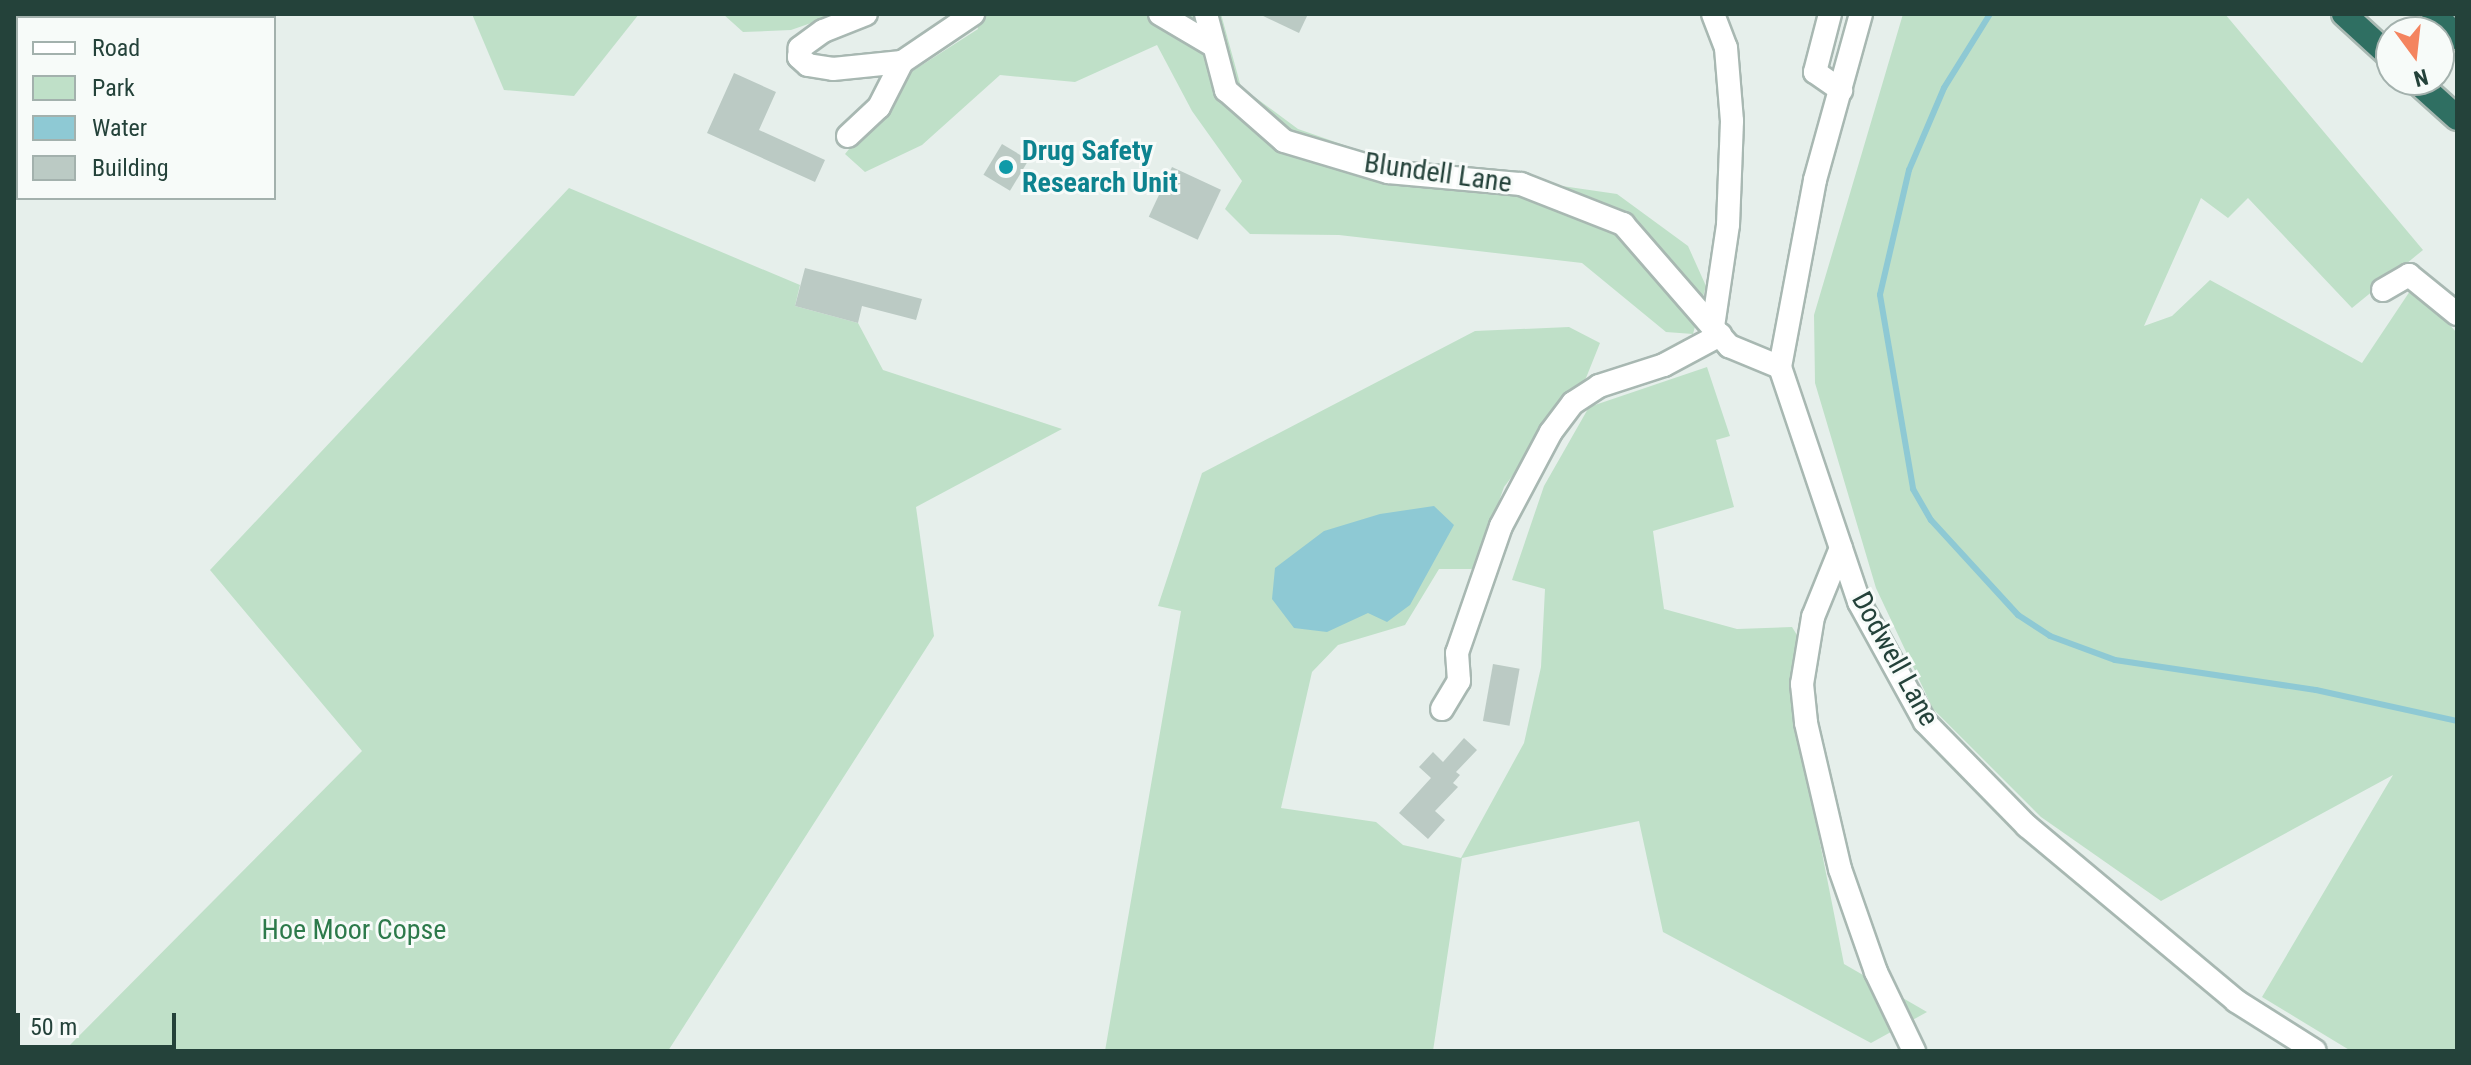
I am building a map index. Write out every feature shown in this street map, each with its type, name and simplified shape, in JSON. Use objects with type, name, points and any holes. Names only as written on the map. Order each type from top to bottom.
[{"type":"highway","points":[[2344,14],[2375,42]]},
{"type":"highway","points":[[2434,14],[2457,37]]},
{"type":"highway","points":[[2433,96],[2457,118]]},
{"type":"street","points":[[866,14],[823,31],[800,48],[799,57],[808,65],[833,69],[902,62],[973,14]]},
{"type":"street","points":[[1160,14],[1214,46]]},
{"type":"street","name":"Blundell Lane","points":[[1206,14],[1226,90],[1284,141],[1388,172],[1521,184],[1623,224],[1729,346],[1780,367]]},
{"type":"street","points":[[1442,709],[1459,681],[1460,640],[1501,526],[1551,432],[1573,403],[1599,386],[1664,365],[1717,331],[1728,225],[1732,121],[1726,48],[1713,14]]},
{"type":"street","points":[[1830,14],[1815,72],[1841,90]]},
{"type":"street","name":"Dodwell Lane","points":[[1861,14],[1815,180],[1780,367],[1859,602],[1925,722],[2027,826],[2236,1001],[2315,1051]]},
{"type":"street","points":[[848,136],[879,107],[902,62]]},
{"type":"street","points":[[2383,290],[2409,275],[2457,314]]},
{"type":"street","points":[[1841,548],[1813,617],[1802,684],[1806,723],[1840,869],[1876,972],[1914,1051]]},
{"type":"green space","points":[[472,14],[639,14],[574,96],[504,90]]},
{"type":"green space","points":[[723,14],[837,14],[791,30],[743,32]]},
{"type":"green space","points":[[974,14],[1221,14],[1241,87],[1298,129],[1390,161],[1617,194],[1688,246],[1706,286],[1693,334],[1666,332],[1582,263],[1339,235],[1250,234],[1225,209],[1242,181],[1192,111],[1157,45],[1075,82],[1000,75],[922,145],[865,172],[845,154],[911,72],[978,29]]},
{"type":"green space","points":[[1903,14],[2225,14],[2423,250],[2352,308],[2248,198],[2228,218],[2201,198],[2144,326],[2172,316],[2210,280],[2362,363],[2414,285],[2457,333],[2457,1051],[2351,1051],[2262,997],[2393,775],[2161,901],[2041,817],[1933,709],[1876,588],[1815,383],[1814,315]]},
{"type":"green space","name":"Hoe Moor Copse","points":[[569,188],[800,285],[795,306],[858,323],[883,370],[1062,429],[916,507],[934,636],[668,1051],[64,1051],[362,751],[210,570]]},
{"type":"green space","points":[[1569,327],[1600,343],[1586,378],[1504,487],[1475,569],[1439,569],[1405,625],[1338,645],[1312,672],[1281,808],[1376,822],[1403,845],[1461,858],[1524,743],[1541,667],[1545,589],[1512,580],[1544,486],[1589,407],[1707,367],[1730,436],[1716,440],[1734,507],[1653,531],[1664,609],[1737,629],[1792,627],[1802,643],[1802,752],[1844,964],[1927,1012],[1871,1043],[1663,932],[1639,821],[1462,858],[1433,1051],[1105,1051],[1181,611],[1158,606],[1202,473],[1475,331]]},
{"type":"water","points":[[1434,506],[1454,525],[1410,605],[1387,622],[1368,613],[1327,632],[1294,628],[1272,599],[1275,568],[1324,531],[1380,514]]},
{"type":"building","points":[[1259,14],[1308,14],[1299,33]]},
{"type":"building","points":[[734,73],[776,92],[759,130],[825,160],[815,182],[707,133]]},
{"type":"building","name":"Drug Safety Research Unit","points":[[1002,144],[1029,160],[1010,191],[983,175]]},
{"type":"building","points":[[1172,167],[1221,190],[1198,240],[1149,217]]},
{"type":"building","points":[[805,268],[922,299],[916,320],[862,306],[858,323],[795,306]]},
{"type":"building","points":[[1493,664],[1520,669],[1510,726],[1483,721]]},
{"type":"building","points":[[1464,738],[1477,750],[1456,772],[1460,775],[1453,783],[1458,787],[1435,811],[1445,820],[1428,839],[1399,813],[1431,778],[1419,767],[1433,752],[1443,762]]},
{"type":"waterway","points":[[1990,14],[1944,88],[1909,170],[1880,295],[1913,489],[1931,520],[2018,615],[2050,636],[2115,660],[2316,690],[2457,721]]},
{"type":"place","name":"Drug Safety Research Unit","points":[[1006,167]]}]
